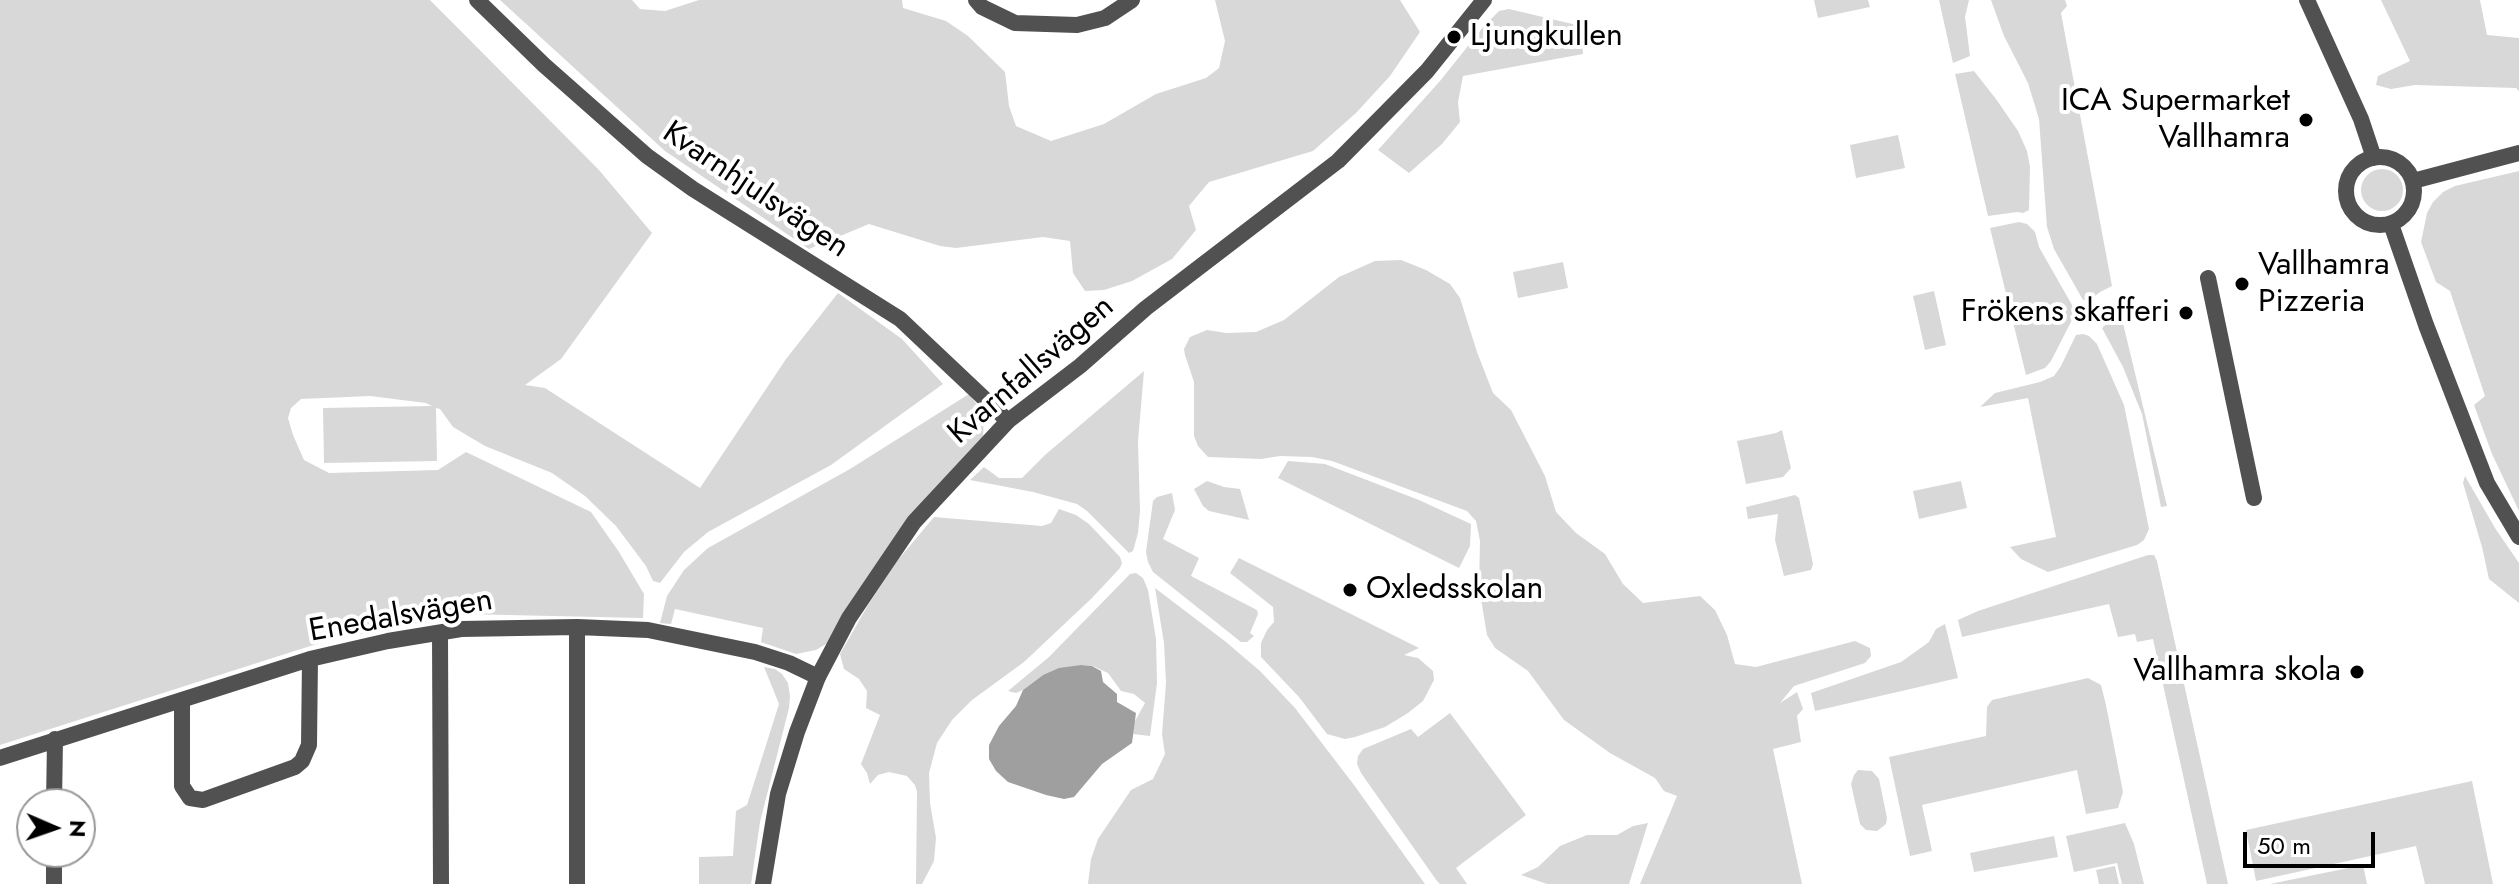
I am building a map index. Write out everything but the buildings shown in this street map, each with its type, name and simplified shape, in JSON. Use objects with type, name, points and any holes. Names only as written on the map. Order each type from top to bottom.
[{"type":"street","name":"Kvarnhjulsvägen","points":[[477,0],[544,65],[647,156],[693,189],[900,319],[1008,421]]},
{"type":"street","points":[[976,0],[982,7],[1015,23],[1077,25],[1105,18],[1132,0]]},
{"type":"street","name":"Kvarnfallsvägen","points":[[763,884],[778,794],[818,677],[849,618],[914,522],[1008,421],[1080,366],[1146,308],[1338,161],[1427,71],[1484,0]]},
{"type":"street","points":[[2307,0],[2361,119],[2374,158]]},
{"type":"street","points":[[2413,181],[2519,153]]},
{"type":"street","points":[[2374,158],[2398,162],[2413,181],[2411,207],[2403,217],[2391,224],[2378,226],[2365,222],[2351,209],[2346,196],[2352,171],[2362,162],[2374,158]]},
{"type":"street","points":[[2391,224],[2481,469],[2519,537]]},
{"type":"street","points":[[2208,278],[2254,498]]},
{"type":"street","name":"Enedalsvägen","points":[[0,758],[310,659],[388,641],[485,627],[648,630],[789,663],[818,677]]},
{"type":"street","points":[[577,627],[577,884]]},
{"type":"street","points":[[440,633],[441,884]]},
{"type":"street","points":[[182,700],[182,786],[190,798],[203,800],[295,767],[302,761],[309,745],[310,659]]},
{"type":"street","points":[[54,788],[55,739]]},
{"type":"shaded area","points":[[0,0],[430,0],[599,170],[652,233],[561,359],[525,385],[545,388],[700,488],[786,359],[838,293],[902,339],[943,384],[831,465],[708,532],[684,552],[660,583],[653,581],[646,566],[616,526],[585,496],[552,473],[485,446],[453,427],[440,409],[436,408],[437,461],[324,463],[323,408],[432,406],[370,396],[301,399],[291,408],[288,418],[293,435],[304,460],[329,473],[438,470],[466,452],[591,512],[644,594],[643,618],[462,614],[326,641],[0,745]]},
{"type":"shaded area","points":[[500,0],[632,0],[640,9],[665,11],[699,0],[902,0],[903,8],[946,21],[968,36],[1005,72],[1009,106],[1016,126],[1051,141],[1104,124],[1156,94],[1206,78],[1219,68],[1225,41],[1215,0],[1400,0],[1420,32],[1390,76],[1356,113],[1313,151],[1209,182],[1189,206],[1196,230],[1172,259],[1132,281],[1104,290],[1085,291],[1073,273],[1070,241],[1043,237],[956,248],[869,224],[809,249],[665,151]]},
{"type":"shaded area","points":[[1814,0],[1868,0],[1870,7],[1818,18]]},
{"type":"shaded area","points":[[1939,0],[1969,0],[1965,17],[1970,56],[1953,63]]},
{"type":"shaded area","points":[[1991,0],[2065,0],[2067,6],[2061,13],[2112,286],[2090,300],[2083,300],[2054,249],[2047,227],[2039,119],[2028,83],[2004,36]]},
{"type":"shaded area","points":[[2381,0],[2480,0],[2487,35],[2519,38],[2519,91],[2516,88],[2415,85],[2391,89],[2376,85],[2378,76],[2410,61]]},
{"type":"shaded area","points":[[1509,9],[1581,26],[1583,54],[1463,76],[1458,102],[1460,122],[1442,144],[1409,173],[1378,150],[1484,26],[1499,11]]},
{"type":"shaded area","points":[[1974,71],[2018,131],[2027,151],[2030,167],[2029,210],[2023,213],[1988,216],[1955,74]]},
{"type":"shaded area","points":[[1898,135],[1905,168],[1856,178],[1850,145]]},
{"type":"shaded area","points":[[2382,169],[2397,175],[2403,190],[2397,205],[2382,211],[2367,205],[2361,190],[2367,175]]},
{"type":"shaded area","points":[[2519,171],[2519,511],[2492,454],[2474,405],[2485,396],[2450,291],[2436,282],[2421,242],[2427,213],[2443,192],[2455,186]]},
{"type":"shaded area","points":[[2019,222],[2027,224],[2035,232],[2039,247],[2076,312],[2051,361],[2045,368],[2026,375],[1990,228]]},
{"type":"shaded area","points":[[1401,260],[1450,284],[1460,298],[1493,393],[1511,410],[1545,476],[1556,512],[1576,533],[1605,554],[1623,584],[1643,603],[1700,596],[1715,610],[1727,635],[1735,664],[1756,667],[1855,641],[1870,648],[1871,656],[1865,663],[1794,686],[1780,703],[1797,692],[1803,709],[1797,716],[1801,742],[1773,749],[1802,884],[1640,884],[1677,796],[1664,791],[1655,778],[1610,753],[1564,720],[1528,671],[1495,648],[1487,635],[1479,587],[1480,541],[1476,521],[1467,511],[1332,461],[1312,457],[1208,457],[1198,446],[1194,436],[1194,382],[1184,349],[1190,337],[1207,330],[1256,332],[1284,320],[1339,277],[1375,261]]},
{"type":"shaded area","points":[[1563,262],[1568,288],[1518,298],[1513,272]]},
{"type":"shaded area","points":[[1934,291],[1946,345],[1925,350],[1913,296]]},
{"type":"shaded area","points":[[2121,315],[2167,506],[2161,507],[2142,414],[2123,367],[2102,328],[2115,316]]},
{"type":"shaded area","points":[[2083,334],[2097,344],[2124,405],[2149,529],[2144,540],[2137,545],[2048,572],[2021,559],[2010,547],[2056,537],[2028,398],[1980,407],[1995,393],[2054,376],[2076,335]]},
{"type":"shaded area","points":[[1144,371],[1138,441],[1140,511],[1133,551],[1129,553],[1077,504],[970,480],[984,467],[999,478],[1022,478]]},
{"type":"shaded area","points":[[969,394],[984,414],[983,439],[826,644],[816,650],[796,654],[761,642],[763,628],[675,609],[671,624],[660,623],[667,596],[684,570],[708,548],[850,469]]},
{"type":"shaded area","points":[[1782,430],[1791,468],[1783,477],[1746,484],[1737,441]]},
{"type":"shaded area","points":[[1288,461],[1325,464],[1419,500],[1471,524],[1470,546],[1459,568],[1278,478]]},
{"type":"shaded area","points":[[2465,476],[2519,563],[2519,603],[2489,579],[2463,483]]},
{"type":"shaded area","points":[[1207,481],[1240,489],[1249,520],[1209,511],[1203,506],[1194,489]]},
{"type":"shaded area","points":[[1961,481],[1967,508],[1919,519],[1913,491]]},
{"type":"shaded area","points":[[1172,493],[1175,510],[1163,539],[1199,558],[1191,576],[1257,610],[1250,633],[1254,636],[1247,642],[1241,642],[1153,572],[1146,552],[1153,501]]},
{"type":"shaded area","points":[[1795,495],[1799,498],[1813,564],[1811,570],[1784,576],[1775,540],[1778,514],[1748,519],[1746,507]]},
{"type":"shaded area","points":[[1059,509],[1089,524],[1122,563],[1092,598],[1024,662],[972,700],[952,720],[937,743],[929,773],[936,838],[934,861],[922,884],[916,884],[915,785],[907,776],[889,772],[878,775],[870,784],[861,764],[880,715],[866,708],[867,691],[859,679],[844,669],[840,654],[898,560],[934,517],[1042,526],[1051,523]]},
{"type":"shaded area","points":[[2154,555],[2157,561],[2228,884],[2207,884],[2153,639],[2137,642],[2135,634],[2118,637],[2109,604],[1962,637],[1958,620],[1978,611]]},
{"type":"shaded area","points":[[1239,558],[1419,648],[1404,655],[1418,658],[1433,671],[1434,680],[1423,701],[1385,727],[1345,739],[1327,734],[1299,697],[1261,657],[1261,643],[1274,622],[1273,607],[1230,573]]},
{"type":"shaded area","points":[[1136,573],[1143,578],[1148,590],[1156,639],[1157,683],[1150,736],[1133,734],[1134,723],[1145,703],[1134,694],[1121,691],[1108,673],[1093,666],[1081,665],[1043,675],[1023,690],[1016,693],[1008,691],[1049,657],[1130,574]]},
{"type":"shaded area","points":[[1155,588],[1260,671],[1295,708],[1425,884],[1088,884],[1091,859],[1098,839],[1131,790],[1153,779],[1165,754],[1162,734],[1166,683],[1164,643]]},
{"type":"shaded area","points":[[1945,624],[1958,678],[1815,711],[1811,693],[1901,662],[1929,642],[1936,629]]},
{"type":"shaded area","points":[[1081,665],[1101,671],[1103,682],[1117,694],[1117,702],[1136,713],[1132,743],[1102,764],[1074,797],[1064,799],[1046,795],[1008,782],[989,759],[989,745],[999,726],[1016,706],[1023,690],[1043,675],[1059,668]]},
{"type":"shaded area","points":[[764,667],[782,674],[788,683],[790,696],[760,822],[751,884],[699,884],[699,857],[733,856],[736,811],[747,805],[779,704]]},
{"type":"shaded area","points":[[2088,678],[2101,685],[2106,705],[2123,792],[2118,808],[2086,814],[2077,770],[1922,805],[1932,851],[1910,856],[1889,757],[1986,736],[1987,707],[1992,700]]},
{"type":"shaded area","points":[[1450,713],[1526,815],[1456,868],[1467,884],[1440,884],[1437,881],[1357,764],[1363,749],[1411,729],[1418,737]]},
{"type":"shaded area","points":[[1858,770],[1872,771],[1879,779],[1887,818],[1886,824],[1877,831],[1866,830],[1860,824],[1851,784]]},
{"type":"shaded area","points":[[2472,781],[2493,884],[2425,884],[2416,846],[2256,881],[2246,830]]},
{"type":"shaded area","points":[[1648,823],[1629,884],[1547,884],[1521,875],[1538,867],[1560,846],[1587,835],[1617,835],[1633,826]]},
{"type":"shaded area","points":[[2125,823],[2144,884],[2122,884],[2117,863],[2074,872],[2066,836]]},
{"type":"shaded area","points":[[2054,836],[2058,857],[1974,872],[1970,853]]},
{"type":"shaded area","points":[[2363,865],[2367,884],[2270,884]]},
{"type":"shaded area","points":[[2115,866],[2119,884],[2099,884],[2096,870]]},
{"type":"place","name":"Ljungkullen","points":[[1454,37]]},
{"type":"place","name":"ICA Supermarket Vallhamra","points":[[2306,120]]},
{"type":"place","name":"Vallhamra Pizzeria","points":[[2242,284]]},
{"type":"place","name":"Frökens skafferi","points":[[2186,313]]},
{"type":"place","name":"Oxledsskolan","points":[[1350,590]]},
{"type":"place","name":"Vallhamra skola","points":[[2357,672]]}]
